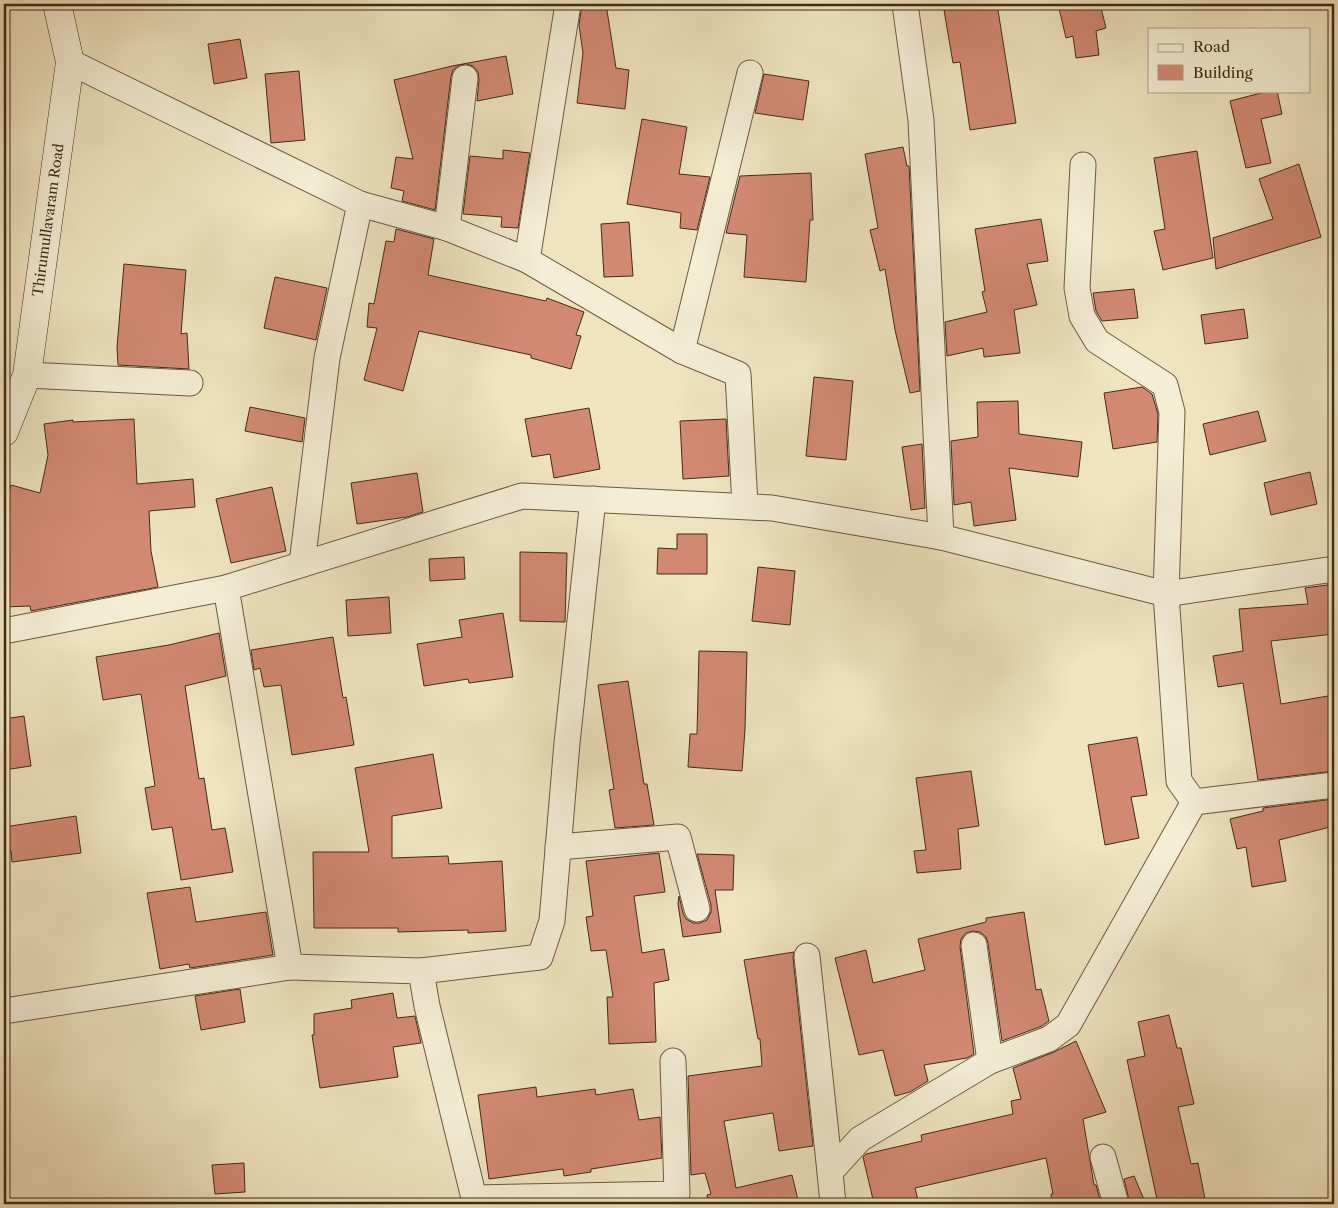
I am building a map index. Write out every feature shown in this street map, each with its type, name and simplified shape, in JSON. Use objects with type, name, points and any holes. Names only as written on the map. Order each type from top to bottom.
[{"type":"street","name":"Thirumullavaram Road","points":[[4,432],[27,375],[70,62],[57,4]]},
{"type":"street","points":[[527,260],[568,4]]},
{"type":"street","points":[[905,4],[921,120],[941,537]]},
{"type":"street","points":[[70,62],[360,204],[447,228],[527,260],[682,351],[738,374],[745,506]]},
{"type":"street","points":[[682,351],[750,73]]},
{"type":"street","points":[[447,228],[465,78]]},
{"type":"street","points":[[1083,165],[1077,288],[1082,316],[1098,341],[1165,385],[1172,412],[1166,594],[1179,781],[1194,802]]},
{"type":"street","points":[[302,564],[328,358],[360,204]]},
{"type":"street","points":[[27,375],[190,383]]},
{"type":"street","points":[[4,631],[226,588],[522,496],[772,508],[941,537],[1166,594],[1334,569]]},
{"type":"street","points":[[4,1011],[290,968],[421,971],[540,957],[552,921],[567,743],[593,499]]},
{"type":"street","points":[[226,588],[290,968]]},
{"type":"street","points":[[1194,802],[1334,786]]},
{"type":"street","points":[[830,1172],[860,1139],[990,1061],[1049,1039],[1068,1025],[1194,802]]},
{"type":"street","points":[[558,848],[678,837],[697,910]]},
{"type":"street","points":[[974,945],[990,1061]]},
{"type":"street","points":[[808,956],[833,1204]]},
{"type":"street","points":[[421,971],[427,1006],[474,1198],[676,1194],[673,1061]]},
{"type":"street","points":[[1103,1156],[1116,1204]]},
{"type":"building","points":[[606,4],[616,68],[629,70],[625,109],[577,103],[583,53],[579,25],[582,5]]},
{"type":"building","points":[[980,4],[997,4],[1016,123],[970,130],[960,62],[953,63],[944,10]]},
{"type":"building","points":[[1058,4],[1100,4],[1106,28],[1096,31],[1099,55],[1076,58],[1073,36],[1066,38]]},
{"type":"building","points":[[240,39],[247,78],[214,84],[208,44]]},
{"type":"building","points":[[506,56],[513,94],[477,101],[478,72],[473,66],[466,64],[459,65],[453,70],[435,210],[402,201],[404,191],[391,188],[396,157],[413,159],[394,80],[452,66]]},
{"type":"building","points":[[299,71],[305,140],[271,143],[265,74]]},
{"type":"building","points":[[764,74],[809,81],[803,120],[755,113]]},
{"type":"building","points":[[1265,92],[1277,92],[1282,114],[1261,119],[1271,163],[1246,168],[1230,101]]},
{"type":"building","points":[[642,119],[687,127],[679,174],[710,177],[697,230],[680,228],[681,213],[627,204]]},
{"type":"building","points":[[903,147],[907,166],[909,166],[920,391],[910,393],[895,330],[885,269],[880,271],[870,230],[878,228],[865,154]]},
{"type":"building","points":[[503,150],[530,153],[518,228],[501,227],[502,217],[463,214],[470,156],[503,159]]},
{"type":"building","points":[[1197,151],[1213,258],[1163,270],[1154,231],[1165,229],[1154,158]]},
{"type":"building","points":[[1299,164],[1321,237],[1216,269],[1213,238],[1273,219],[1259,179]]},
{"type":"building","points":[[811,173],[813,220],[810,220],[806,282],[744,277],[747,235],[726,233],[740,176]]},
{"type":"building","points":[[1041,219],[1048,261],[1027,264],[1037,305],[1014,310],[1020,353],[984,357],[983,348],[947,356],[945,322],[987,312],[982,292],[985,291],[975,229]]},
{"type":"building","points":[[629,222],[633,276],[604,277],[601,224]]},
{"type":"building","points":[[396,229],[434,239],[428,275],[546,301],[547,298],[584,312],[576,335],[581,336],[571,369],[531,358],[531,355],[419,331],[403,391],[364,380],[377,328],[367,327],[369,303],[374,304],[386,241],[394,242]]},
{"type":"building","points":[[124,264],[186,270],[181,334],[187,333],[189,369],[118,365],[117,347]]},
{"type":"building","points":[[275,277],[327,288],[316,340],[264,328]]},
{"type":"building","points":[[1134,289],[1138,318],[1102,321],[1096,311],[1093,293]]},
{"type":"building","points":[[1244,309],[1248,338],[1205,344],[1201,315]]},
{"type":"building","points":[[814,377],[853,381],[846,460],[806,456]]},
{"type":"building","points":[[1142,387],[1152,394],[1158,414],[1157,442],[1113,449],[1104,393]]},
{"type":"building","points":[[1018,401],[1019,434],[1082,442],[1078,477],[1009,468],[1016,520],[974,526],[971,502],[954,505],[951,441],[978,437],[977,402]]},
{"type":"building","points":[[250,407],[305,418],[302,442],[245,431]]},
{"type":"building","points":[[589,408],[600,469],[554,478],[550,454],[532,457],[525,419]]},
{"type":"building","points":[[1258,411],[1266,441],[1210,455],[1203,424]]},
{"type":"building","points":[[134,419],[137,484],[193,479],[195,507],[149,511],[151,551],[158,587],[31,611],[30,606],[4,607],[4,511],[11,485],[40,493],[48,455],[44,424],[73,420],[73,422]]},
{"type":"building","points":[[726,419],[729,476],[683,479],[680,421]]},
{"type":"building","points":[[922,444],[925,508],[911,510],[902,447]]},
{"type":"building","points":[[1310,472],[1317,504],[1271,515],[1264,483]]},
{"type":"building","points":[[417,473],[423,512],[407,517],[357,524],[351,483]]},
{"type":"building","points":[[272,487],[286,551],[231,563],[216,499]]},
{"type":"building","points":[[677,534],[707,534],[707,574],[657,574],[658,548],[677,549]]},
{"type":"building","points":[[520,552],[567,553],[565,622],[520,621]]},
{"type":"building","points":[[464,557],[465,579],[430,581],[429,559]]},
{"type":"building","points":[[758,567],[795,571],[790,625],[752,621]]},
{"type":"building","points":[[1334,584],[1334,634],[1271,641],[1281,704],[1334,695],[1334,771],[1258,780],[1243,683],[1218,687],[1213,656],[1243,651],[1239,609],[1308,604],[1305,588]]},
{"type":"building","points":[[389,597],[391,633],[348,636],[346,600]]},
{"type":"building","points":[[503,613],[513,677],[469,683],[468,679],[424,686],[417,644],[462,637],[459,620]]},
{"type":"building","points":[[219,633],[226,676],[185,686],[199,779],[204,778],[212,830],[225,828],[233,872],[181,880],[172,827],[152,830],[145,788],[155,786],[141,694],[103,700],[96,657],[169,645]]},
{"type":"building","points":[[333,637],[343,698],[346,697],[354,745],[292,755],[281,685],[264,687],[260,668],[254,670],[251,650]]},
{"type":"building","points":[[699,651],[747,652],[742,771],[688,767],[690,734],[697,734]]},
{"type":"building","points":[[628,681],[644,784],[647,784],[654,825],[615,828],[609,790],[614,789],[598,685]]},
{"type":"building","points":[[24,716],[31,766],[4,770],[4,719]]},
{"type":"building","points":[[1137,737],[1147,795],[1131,797],[1139,838],[1105,845],[1088,745]]},
{"type":"building","points":[[433,754],[442,808],[392,816],[392,858],[448,856],[449,864],[502,861],[506,931],[468,933],[468,930],[398,932],[398,928],[314,928],[313,852],[369,852],[355,768]]},
{"type":"building","points":[[971,771],[979,826],[958,829],[961,869],[917,873],[914,851],[926,850],[916,778]]},
{"type":"building","points":[[1334,799],[1334,826],[1279,840],[1286,881],[1252,887],[1246,847],[1237,849],[1230,819],[1263,811],[1263,808]]},
{"type":"building","points":[[76,816],[81,853],[12,862],[11,851],[4,852],[4,827]]},
{"type":"building","points":[[659,853],[665,892],[634,896],[642,953],[664,949],[669,980],[654,983],[656,1042],[609,1044],[607,997],[613,997],[606,950],[591,951],[586,917],[593,916],[586,861]]},
{"type":"building","points":[[697,854],[734,855],[733,890],[715,890],[721,932],[683,937],[678,904],[679,896],[686,919],[693,923],[707,920],[711,912],[711,905]]},
{"type":"building","points":[[190,887],[196,922],[266,912],[273,955],[190,968],[189,964],[160,969],[147,893]]},
{"type":"building","points":[[1024,912],[1036,990],[1041,989],[1049,1021],[1042,1026],[1002,1041],[986,937],[980,932],[966,933],[961,939],[960,947],[974,1054],[967,1058],[924,1065],[928,1081],[910,1092],[895,1096],[883,1050],[859,1055],[835,958],[866,950],[873,983],[925,970],[918,939],[986,922],[986,918]]},
{"type":"building","points":[[794,952],[793,958],[813,1146],[779,1151],[773,1113],[724,1121],[736,1188],[792,1175],[799,1204],[708,1204],[707,1195],[711,1194],[705,1173],[691,1175],[688,1076],[762,1066],[760,1039],[758,1039],[744,960]]},
{"type":"building","points":[[240,989],[245,1022],[201,1030],[195,996]]},
{"type":"building","points":[[393,993],[397,1018],[415,1016],[421,1043],[393,1047],[398,1077],[320,1088],[312,1035],[314,1035],[314,1014],[352,1008],[351,1000]]},
{"type":"building","points":[[1169,1015],[1177,1048],[1181,1048],[1194,1104],[1178,1107],[1191,1164],[1198,1163],[1206,1204],[1158,1204],[1127,1060],[1145,1056],[1138,1022]]},
{"type":"building","points":[[1076,1041],[1106,1112],[1083,1119],[1094,1185],[1096,1185],[1101,1204],[1052,1204],[1051,1194],[1053,1194],[1046,1158],[915,1188],[919,1204],[874,1204],[863,1157],[866,1154],[922,1141],[921,1135],[1013,1114],[1011,1101],[1021,1099],[1013,1068]]},
{"type":"building","points":[[536,1087],[537,1097],[595,1089],[596,1095],[633,1089],[639,1120],[660,1117],[662,1158],[591,1169],[591,1172],[564,1176],[563,1169],[489,1179],[478,1095]]},
{"type":"building","points":[[244,1163],[245,1192],[215,1194],[212,1165]]},
{"type":"building","points":[[1134,1176],[1146,1204],[1130,1204],[1124,1179]]}]
